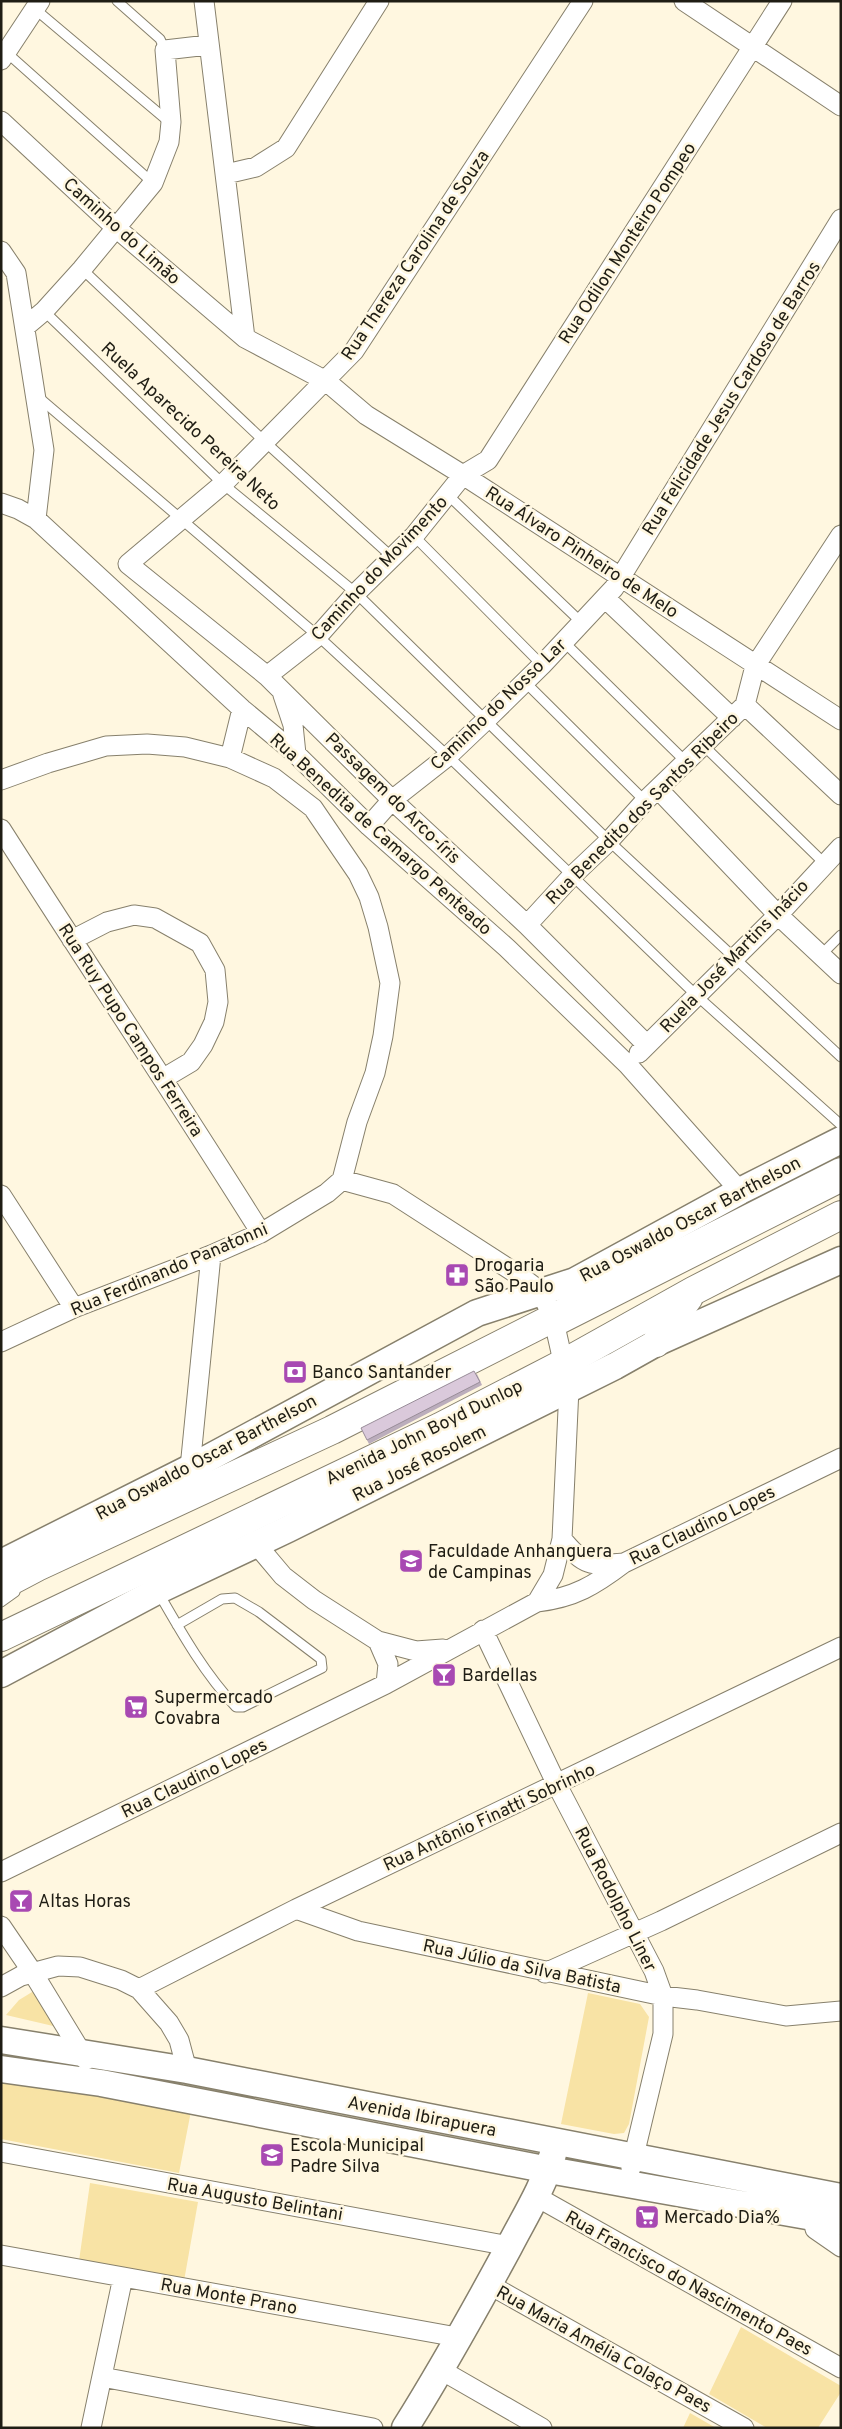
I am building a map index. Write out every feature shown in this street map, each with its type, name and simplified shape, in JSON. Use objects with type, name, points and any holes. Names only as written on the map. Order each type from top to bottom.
[{"type":"main road","points":[[19,1585],[37,1567],[332,1430],[478,1358],[552,1328],[841,1172]]},
{"type":"main road","name":"Avenida John Boyd Dunlop","points":[[1,1637],[440,1427],[693,1291],[841,1215]]},
{"type":"main road","points":[[656,1343],[693,1291]]},
{"type":"street","points":[[204,1],[245,338]]},
{"type":"street","points":[[226,174],[256,167],[286,148],[379,1]]},
{"type":"street","name":"Rua Thereza Carolina de Souza","points":[[128,564],[223,484],[326,381],[354,350],[583,1]]},
{"type":"street","points":[[684,1],[754,46],[841,106]]},
{"type":"street","name":"Rua Odilon Monteiro Pompeo","points":[[463,475],[488,460],[782,1]]},
{"type":"street","points":[[4,56],[38,5]]},
{"type":"street","points":[[25,327],[44,311],[82,269],[153,183],[170,142],[165,50],[208,45]]},
{"type":"street","name":"Caminho do Limão","points":[[1,121],[115,227],[245,338],[326,381]]},
{"type":"street","name":"Rua Felicidade Jesus Cardoso de Barros","points":[[621,577],[841,219]]},
{"type":"street","points":[[1,251],[16,273],[37,396],[44,450],[36,519]]},
{"type":"street","name":"Rua Álvaro Pinheiro de Melo","points":[[326,381],[366,415],[463,475],[841,720]]},
{"type":"street","name":"Caminho do Movimento","points":[[266,676],[318,636],[356,593],[414,536],[463,475]]},
{"type":"street","name":"Rua Benedita de Camargo Penteado","points":[[1,503],[18,509],[36,519],[107,587],[242,709],[296,754],[370,826],[507,948],[628,1065],[740,1191]]},
{"type":"street","name":"Rua Benedito dos Santos Ribeiro","points":[[527,925],[571,877],[609,842],[685,761],[746,705],[755,666],[841,534]]},
{"type":"street","name":"Passagem do Arco-íris","points":[[128,564],[266,676],[392,800],[527,925],[648,1045]]},
{"type":"street","name":"Caminho do Nosso Lar","points":[[370,826],[392,800],[448,756],[542,666],[605,598],[621,577]]},
{"type":"street","points":[[605,598],[732,718]]},
{"type":"street","points":[[282,691],[294,725],[296,754]]},
{"type":"street","points":[[746,705],[841,795]]},
{"type":"street","points":[[230,758],[242,709]]},
{"type":"street","points":[[1,780],[48,763],[106,746],[147,744],[185,748],[230,758],[274,778],[313,808],[358,874],[375,920],[390,984],[383,1036],[375,1073],[357,1122],[342,1180],[393,1194],[540,1291],[563,1362],[562,1540],[553,1575],[536,1602]]},
{"type":"street","points":[[652,795],[841,974]]},
{"type":"street","name":"Rua Ruy Pupo Campos Ferreira","points":[[1,829],[164,1078],[261,1232]]},
{"type":"street","name":"Ruela José Martins Inácio","points":[[628,1065],[778,915],[824,863],[841,847]]},
{"type":"street","points":[[72,940],[107,922],[134,915],[155,918],[177,928],[200,943],[215,970],[218,1002],[214,1022],[203,1045],[191,1062],[164,1078]]},
{"type":"street","name":"Rua Oswaldo Oscar Barthelson","points":[[1,1563],[190,1468],[477,1313],[575,1281],[740,1191],[841,1140]]},
{"type":"street","name":"Rua Ferdinando Panatonni","points":[[1,1342],[74,1308],[211,1255],[261,1232],[327,1193],[342,1180]]},
{"type":"street","points":[[1,1195],[74,1308]]},
{"type":"street","points":[[190,1468],[211,1255]]},
{"type":"street","name":"Rua José Rosolem","points":[[1,1674],[157,1591],[256,1544],[563,1362],[616,1366],[656,1343],[841,1260]]},
{"type":"street","name":"Rua Claudino Lopes","points":[[1,1872],[386,1684],[536,1602],[560,1600],[599,1582],[624,1563],[841,1458]]},
{"type":"street","points":[[562,1540],[579,1559],[599,1565],[624,1563]]},
{"type":"street","points":[[256,1544],[283,1576],[314,1600],[378,1641],[416,1651],[449,1648]]},
{"type":"street","name":"Rua Rodolpho Liner","points":[[483,1630],[557,1785],[654,1971],[663,1996],[663,2034],[627,2183]]},
{"type":"street","points":[[378,1641],[388,1664],[386,1684]]},
{"type":"street","name":"Rua Antônio Finatti Sobrinho","points":[[138,1989],[296,1909],[841,1647]]},
{"type":"street","points":[[545,1973],[634,1934],[841,1832]]},
{"type":"street","name":"Rua Júlio da Silva Batista","points":[[296,1909],[358,1931],[545,1973],[663,1996],[697,2000],[786,2016],[841,2011]]},
{"type":"street","points":[[1,1926],[33,1973],[80,2052],[101,2083]]},
{"type":"street","points":[[1,1987],[21,1976],[58,1966],[80,1967],[100,1972],[138,1989],[168,2023],[179,2040],[187,2070]]},
{"type":"street","name":"Avenida Ibirapuera","points":[[1,2040],[187,2070],[839,2196]]},
{"type":"street","name":"Avenida Ibirapuera","points":[[1,2069],[101,2083],[549,2170],[841,2222]]},
{"type":"street","points":[[405,2428],[441,2370],[457,2337],[490,2285],[509,2246],[537,2197],[549,2170],[557,2142]]},
{"type":"street","name":"Rua Augusto Belintani","points":[[1,2152],[509,2246]]},
{"type":"street","points":[[839,2196],[812,2216],[815,2229],[841,2248]]},
{"type":"street","name":"Rua Francisco do Nascimento Paes","points":[[537,2197],[841,2368]]},
{"type":"street","name":"Rua Monte Prano","points":[[1,2255],[457,2337]]},
{"type":"street","points":[[91,2428],[123,2276]]},
{"type":"street","name":"Rua Maria Amélia Colaço Paes","points":[[490,2285],[744,2428]]},
{"type":"street","points":[[441,2370],[542,2428]]},
{"type":"street","points":[[102,2377],[374,2428]]},
{"type":"lane","points":[[116,1],[160,39],[165,50]]},
{"type":"lane","points":[[38,5],[170,122]]},
{"type":"lane","points":[[4,56],[153,183]]},
{"type":"lane","points":[[82,269],[264,441],[392,556]]},
{"type":"lane","name":"Ruela Aparecido Pereira Neto","points":[[44,311],[223,484],[356,593],[609,842],[841,1057]]},
{"type":"lane","points":[[37,396],[318,636],[448,756],[571,877],[696,995],[841,1125]]},
{"type":"lane","points":[[448,495],[582,623]]},
{"type":"lane","points":[[414,536],[542,666]]},
{"type":"lane","points":[[564,642],[685,761]]},
{"type":"lane","points":[[525,682],[652,795]]},
{"type":"lane","points":[[703,745],[824,863]]},
{"type":"lane","points":[[820,956],[841,935]]},
{"type":"lane","points":[[552,1328],[841,1188]]},
{"type":"lane","points":[[624,1318],[799,1225]]},
{"type":"lane","points":[[280,1465],[502,1355]]},
{"type":"lane","points":[[246,1509],[371,1451],[440,1416]]},
{"type":"lane","points":[[1,1602],[19,1585],[159,1517],[245,1481]]},
{"type":"lane","points":[[157,1591],[177,1625],[215,1685],[236,1707],[243,1708],[322,1668],[321,1659],[296,1638],[236,1598],[222,1599],[177,1625]]},
{"type":"shaded area","points":[[37,1989],[66,2029],[6,2015],[19,2000]]},
{"type":"shaded area","points":[[588,1993],[640,2004],[649,2017],[629,2124],[624,2133],[614,2134],[561,2124]]},
{"type":"shaded area","points":[[1,2074],[192,2106],[179,2173],[1,2139]]},
{"type":"shaded area","points":[[90,2183],[198,2202],[184,2281],[79,2261]]},
{"type":"shaded area","points":[[741,2327],[841,2386],[841,2392],[818,2428],[767,2428],[709,2394]]},
{"type":"shaded area","points":[[690,2413],[716,2428],[683,2428]]},
{"type":"building","points":[[474,1371],[480,1382],[367,1440],[361,1428]]},
{"type":"place","name":"Drogaria São Paulo","points":[[457,1275]]},
{"type":"place","name":"Banco Santander","points":[[295,1372]]},
{"type":"place","name":"Faculdade Anhanguera de Campinas","points":[[411,1561]]},
{"type":"place","name":"Bardellas","points":[[444,1675]]},
{"type":"place","name":"Supermercado Covabra","points":[[136,1707]]},
{"type":"place","name":"Altas Horas","points":[[21,1901]]},
{"type":"place","name":"Escola Municipal Padre Silva","points":[[272,2155]]},
{"type":"place","name":"Mercado Dia%","points":[[647,2217]]}]
